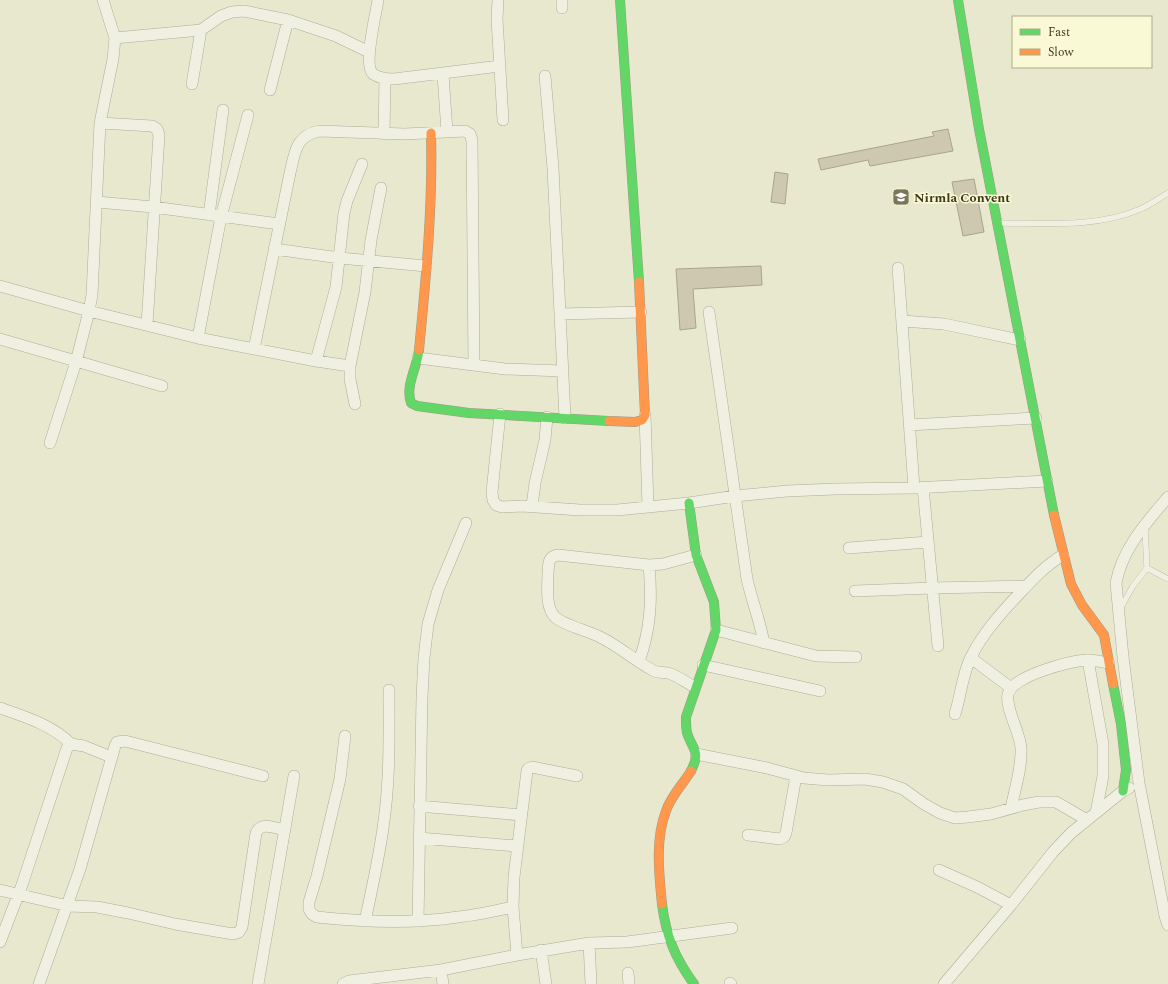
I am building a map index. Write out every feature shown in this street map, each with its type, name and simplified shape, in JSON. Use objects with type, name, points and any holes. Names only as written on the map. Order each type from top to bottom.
[{"type":"street","points":[[50,443],[76,362],[92,295],[100,123],[113,59],[115,38],[103,0]]},
{"type":"street","points":[[378,0],[369,52],[369,66],[373,74],[385,78],[406,78],[500,66]]},
{"type":"street","points":[[498,0],[503,120]]},
{"type":"street","points":[[620,0],[641,312],[646,415],[648,507]]},
{"type":"street","points":[[958,0],[979,129],[1047,481],[1063,555],[1071,584],[1082,605],[1104,635],[1121,724],[1126,770],[1123,791]]},
{"type":"street","points":[[115,38],[201,30],[221,16],[232,12],[244,11],[288,20],[336,36],[369,52]]},
{"type":"street","points":[[270,90],[288,20]]},
{"type":"street","points":[[192,84],[201,30]]},
{"type":"street","points":[[443,74],[447,132]]},
{"type":"street","points":[[545,76],[554,168],[565,418]]},
{"type":"street","points":[[384,134],[385,78]]},
{"type":"street","points":[[209,215],[224,110]]},
{"type":"street","points":[[198,338],[221,217],[248,115]]},
{"type":"street","points":[[100,123],[152,126],[156,129],[159,135],[153,207],[147,325]]},
{"type":"street","points":[[254,348],[279,224],[297,146],[302,137],[310,132],[319,130],[384,134],[465,131],[470,134],[472,140],[474,366]]},
{"type":"street","points":[[431,133],[432,180],[424,307],[418,358],[409,388],[411,403],[417,406],[469,413],[635,422],[642,420],[646,415]]},
{"type":"street","points":[[316,361],[336,287],[344,212],[362,164]]},
{"type":"street","points":[[355,404],[350,379],[350,366],[359,324],[371,240],[381,188]]},
{"type":"street","points":[[97,202],[153,207],[279,224]]},
{"type":"street","points":[[274,249],[340,258],[426,266]]},
{"type":"street","points":[[898,268],[909,425],[918,488],[928,542],[938,646]]},
{"type":"street","points":[[0,286],[89,311],[198,338],[316,361],[350,366]]},
{"type":"street","points":[[560,314],[641,312]]},
{"type":"street","points":[[709,312],[747,579],[751,597],[760,622],[764,643]]},
{"type":"street","points":[[902,321],[944,324],[1020,340]]},
{"type":"street","points":[[0,339],[162,386]]},
{"type":"street","points":[[418,358],[505,369],[562,370]]},
{"type":"street","points":[[500,414],[493,500],[496,505],[502,507],[532,506],[587,510],[617,510],[787,491],[918,488],[1047,481]]},
{"type":"street","points":[[532,506],[535,483],[546,440],[547,417]]},
{"type":"street","points":[[909,425],[1036,418]]},
{"type":"street","points":[[1168,497],[1125,552],[1116,583],[1118,613],[1139,783],[1168,925]]},
{"type":"street","points":[[689,503],[696,555],[714,602],[716,630],[695,687],[686,717],[689,737],[696,754],[694,764],[666,810],[660,848],[660,876],[663,911],[668,937],[682,967],[694,984]]},
{"type":"street","points":[[418,921],[422,697],[424,658],[428,624],[438,590],[466,523]]},
{"type":"street","points":[[849,548],[928,542]]},
{"type":"street","points":[[695,687],[670,673],[662,673],[653,670],[599,636],[560,621],[554,617],[548,600],[549,563],[553,556],[558,555],[649,565],[696,555]]},
{"type":"street","points":[[955,714],[965,673],[971,658],[986,633],[1026,586],[1043,569],[1063,555]]},
{"type":"street","points":[[639,661],[644,648],[650,614],[651,585],[649,565]]},
{"type":"street","points":[[854,591],[1026,586]]},
{"type":"street","points":[[716,630],[816,656],[856,657]]},
{"type":"street","points":[[971,658],[1011,688]]},
{"type":"street","points":[[1011,808],[1021,758],[1021,746],[1008,703],[1008,694],[1011,688],[1029,676],[1049,668],[1088,660],[1109,663]]},
{"type":"street","points":[[1088,660],[1103,744],[1103,776],[1092,816]]},
{"type":"street","points":[[703,665],[820,691]]},
{"type":"street","points":[[365,921],[376,872],[386,812],[388,785],[389,690]]},
{"type":"street","points":[[0,708],[52,729],[63,736],[71,744],[84,746],[111,757]]},
{"type":"street","points":[[345,736],[340,779],[317,876],[309,902],[309,909],[312,914],[317,917],[365,921],[418,921],[459,917],[513,907]]},
{"type":"street","points":[[39,984],[80,869],[116,742],[125,741],[263,776]]},
{"type":"street","points":[[0,942],[18,896],[67,748],[71,744]]},
{"type":"street","points":[[696,754],[767,768],[796,776],[820,779],[848,779],[883,782],[903,789],[940,813],[955,818],[983,815],[1039,802],[1056,802],[1092,816]]},
{"type":"street","points":[[517,955],[513,907],[514,877],[528,768],[536,768],[577,776]]},
{"type":"street","points":[[258,984],[294,776]]},
{"type":"street","points":[[748,835],[780,839],[784,837],[796,776]]},
{"type":"street","points":[[947,983],[1053,852],[1071,833],[1123,791],[1139,783]]},
{"type":"street","points":[[419,806],[521,815]]},
{"type":"street","points":[[0,890],[18,896],[68,906],[96,907],[176,924],[233,934],[239,932],[242,927],[258,828],[265,826],[285,830]]},
{"type":"street","points":[[419,838],[517,846]]},
{"type":"street","points":[[939,870],[977,886],[1011,905]]},
{"type":"street","points":[[343,984],[349,981],[441,970],[542,950],[589,944],[627,942],[732,928]]},
{"type":"street","points":[[589,944],[591,984]]},
{"type":"street","points":[[542,950],[546,984]]},
{"type":"street","points":[[441,970],[443,984]]},
{"type":"lane","points":[[997,223],[1069,223],[1107,219],[1139,210],[1168,193]]},
{"type":"lane","points":[[1118,613],[1133,586],[1147,568],[1145,526]]},
{"type":"lane","points":[[1147,568],[1168,580]]},
{"type":"building","points":[[948,129],[953,151],[870,166],[868,160],[821,170],[818,159],[934,136],[932,132]]},
{"type":"building","points":[[775,172],[788,174],[785,204],[771,202]]},
{"type":"building","points":[[974,179],[984,232],[963,236],[952,182]]},
{"type":"building","points":[[761,266],[762,285],[693,289],[696,328],[680,330],[676,269]]},
{"type":"traffic: fast","points":[[620,0],[639,282]]},
{"type":"traffic: fast","points":[[958,0],[979,129],[1054,515]]},
{"type":"traffic: fast","points":[[419,350],[409,390],[411,403],[417,406],[469,413],[609,421]]},
{"type":"traffic: fast","points":[[689,503],[696,555],[714,602],[716,630],[686,717],[687,733],[696,755],[691,771]]},
{"type":"traffic: fast","points":[[1113,684],[1121,724],[1126,770],[1123,791]]},
{"type":"traffic: fast","points":[[662,904],[666,926],[672,946],[694,984]]},
{"type":"traffic: slow","points":[[419,350],[430,214],[431,133]]},
{"type":"traffic: slow","points":[[609,421],[635,422],[642,420],[645,415],[639,282]]},
{"type":"traffic: slow","points":[[1054,515],[1071,584],[1082,605],[1104,635],[1113,684]]},
{"type":"traffic: slow","points":[[662,904],[659,857],[660,833],[666,811],[671,800],[691,771]]},
{"type":"place","name":"Nirmla Convent","points":[[901,197]]}]
